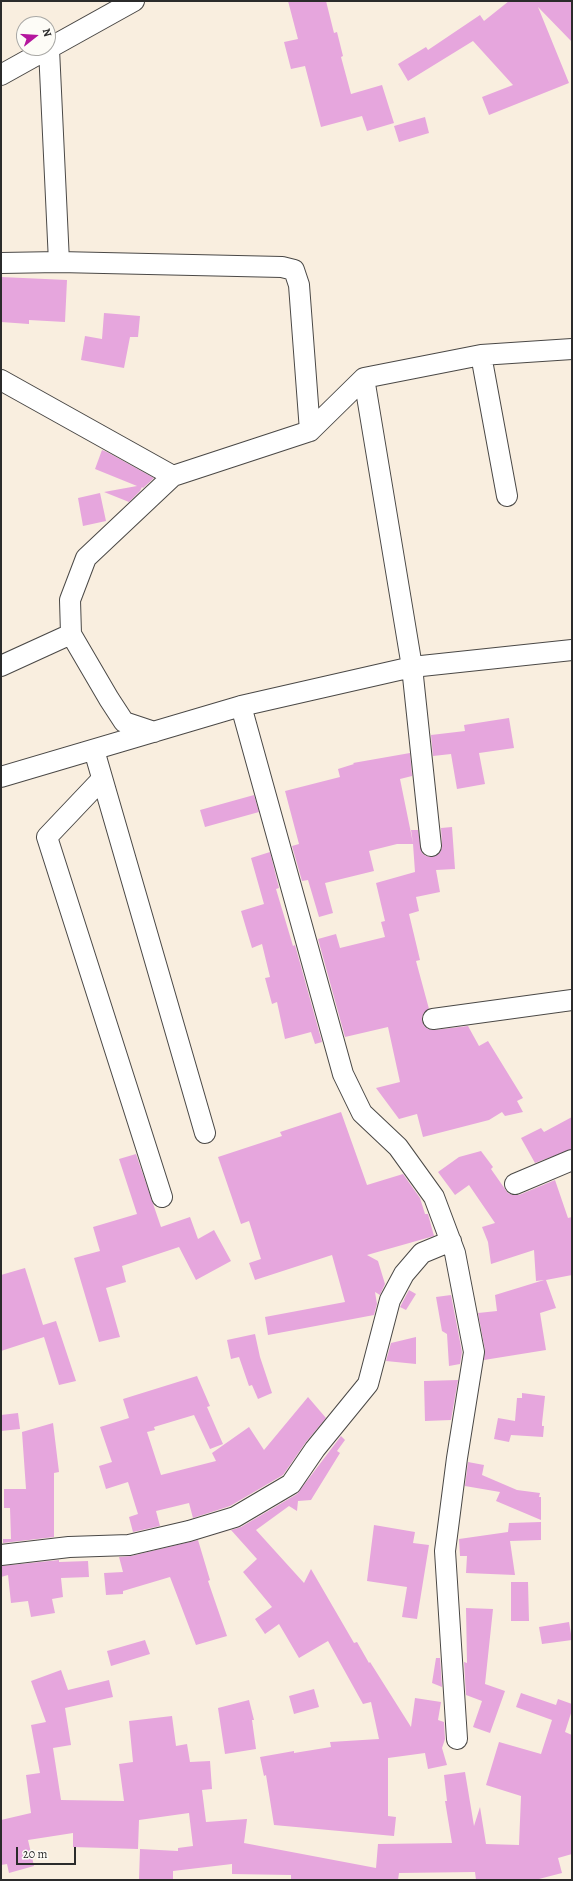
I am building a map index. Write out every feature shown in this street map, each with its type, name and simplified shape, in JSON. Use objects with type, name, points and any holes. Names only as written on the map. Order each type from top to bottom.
[{"type":"street","points":[[56,46],[134,1]]},
{"type":"street","points":[[1,75],[37,56]]},
{"type":"street","points":[[50,56],[59,262]]},
{"type":"street","points":[[1,263],[59,262],[282,267],[294,270],[298,286],[310,431]]},
{"type":"street","points":[[154,732],[124,722],[109,699],[72,634],[70,600],[86,558],[173,476],[310,431],[364,378],[481,355],[572,349]]},
{"type":"street","points":[[481,355],[507,496]]},
{"type":"street","points":[[364,378],[412,667],[431,846]]},
{"type":"street","points":[[1,380],[173,476]]},
{"type":"street","points":[[1,666],[72,634]]},
{"type":"street","points":[[1,777],[240,706],[412,667],[572,650]]},
{"type":"street","points":[[240,706],[343,1074],[362,1113],[398,1147],[434,1197],[455,1253],[474,1352],[457,1458],[445,1551],[457,1739]]},
{"type":"street","points":[[94,750],[205,1133]]},
{"type":"street","points":[[102,779],[47,837],[162,1197]]},
{"type":"street","points":[[433,1019],[572,1000]]},
{"type":"street","points":[[515,1184],[572,1160]]},
{"type":"street","points":[[1,1555],[69,1547],[129,1545],[189,1531],[235,1517],[291,1484],[315,1450],[368,1384],[390,1300],[404,1274],[422,1253],[451,1241]]},
{"type":"building","points":[[288,1],[326,1],[334,33],[337,32],[343,56],[341,57],[351,94],[382,85],[394,123],[367,131],[362,116],[321,127],[305,66],[291,69],[284,42],[298,39]]},
{"type":"building","points":[[509,1],[572,1],[572,42],[538,7],[569,83],[489,115],[482,97],[513,85],[473,41],[408,81],[398,64],[426,47],[428,50],[480,15],[484,21]]},
{"type":"building","points":[[425,117],[429,133],[399,142],[394,126]]},
{"type":"building","points":[[1,277],[67,280],[65,322],[29,320],[29,324],[1,322]]},
{"type":"building","points":[[104,313],[140,316],[138,337],[130,337],[124,368],[81,360],[85,336],[102,339]]},
{"type":"building","points":[[102,450],[154,478],[143,488],[142,487],[129,502],[104,492],[137,486],[95,469]]},
{"type":"building","points":[[100,493],[106,521],[83,526],[78,498]]},
{"type":"building","points":[[509,718],[514,748],[479,753],[485,784],[457,789],[451,754],[433,756],[431,735],[465,731],[464,725]]},
{"type":"building","points":[[410,753],[412,776],[400,779],[413,843],[411,830],[418,830],[422,853],[426,856],[432,857],[437,855],[441,851],[442,845],[441,828],[452,827],[455,869],[436,870],[440,892],[416,897],[419,911],[409,914],[420,960],[416,961],[429,1009],[423,1014],[422,1021],[424,1026],[428,1029],[434,1030],[468,1026],[479,1046],[488,1041],[523,1098],[517,1101],[523,1112],[505,1116],[502,1112],[489,1120],[423,1137],[417,1114],[399,1119],[376,1088],[400,1082],[388,1027],[345,1037],[318,939],[336,934],[340,948],[385,937],[381,922],[385,921],[376,883],[415,872],[413,844],[397,844],[369,851],[374,871],[325,883],[333,913],[319,917],[308,880],[302,881],[292,846],[299,844],[285,791],[340,777],[338,769],[354,764],[353,763]]},
{"type":"building","points":[[254,795],[259,812],[205,827],[200,810]]},
{"type":"building","points":[[270,852],[279,888],[276,889],[293,946],[295,945],[322,1042],[315,1044],[311,1032],[285,1039],[277,1002],[272,1004],[265,978],[270,977],[262,944],[252,948],[241,911],[264,904],[251,858]]},
{"type":"building","points":[[341,1112],[367,1185],[403,1174],[420,1198],[425,1214],[428,1214],[434,1236],[367,1255],[378,1261],[385,1284],[380,1295],[375,1292],[377,1304],[374,1315],[268,1335],[265,1317],[345,1302],[332,1255],[255,1280],[249,1263],[261,1259],[249,1221],[241,1224],[218,1157],[282,1136],[280,1132]]},
{"type":"building","points":[[572,1117],[572,1149],[535,1163],[521,1138],[541,1128],[544,1132]]},
{"type":"building","points":[[481,1151],[493,1167],[491,1169],[505,1189],[508,1193],[513,1195],[519,1195],[555,1180],[568,1218],[572,1217],[572,1275],[546,1280],[556,1308],[540,1313],[546,1350],[484,1360],[485,1350],[478,1313],[497,1311],[495,1295],[544,1280],[536,1281],[534,1250],[491,1264],[488,1242],[482,1227],[495,1223],[469,1185],[455,1195],[438,1172],[459,1157]]},
{"type":"building","points":[[136,1154],[161,1227],[190,1217],[198,1239],[214,1230],[231,1261],[196,1280],[179,1247],[122,1266],[126,1282],[106,1288],[120,1337],[99,1342],[74,1258],[100,1251],[93,1227],[137,1214],[119,1159]]},
{"type":"building","points":[[25,1268],[43,1325],[56,1321],[76,1381],[59,1385],[44,1337],[1,1351],[1,1275]]},
{"type":"building","points":[[409,1290],[416,1294],[406,1310],[400,1307]]},
{"type":"building","points":[[451,1295],[462,1352],[460,1364],[449,1366],[447,1334],[442,1331],[436,1297]]},
{"type":"building","points":[[255,1334],[260,1357],[272,1393],[258,1399],[252,1385],[249,1386],[239,1357],[231,1359],[227,1340]]},
{"type":"building","points":[[416,1337],[416,1364],[386,1361],[391,1343]]},
{"type":"building","points":[[197,1376],[210,1406],[207,1407],[223,1444],[210,1449],[194,1415],[154,1427],[155,1430],[147,1432],[161,1475],[216,1461],[212,1453],[249,1427],[264,1450],[308,1397],[326,1418],[306,1442],[283,1475],[230,1506],[193,1518],[189,1503],[156,1511],[160,1526],[133,1532],[129,1517],[138,1514],[128,1482],[106,1489],[99,1466],[112,1462],[100,1427],[129,1418],[123,1399]]},
{"type":"building","points":[[458,1380],[451,1420],[425,1421],[424,1381]]},
{"type":"building","points":[[522,1393],[545,1396],[542,1423],[542,1426],[544,1426],[543,1437],[511,1435],[509,1442],[494,1439],[498,1418],[515,1421],[517,1398],[522,1398]]},
{"type":"building","points":[[18,1413],[20,1429],[1,1431],[1,1415]]},
{"type":"building","points":[[53,1423],[59,1472],[54,1473],[54,1537],[3,1543],[3,1539],[11,1539],[10,1508],[4,1508],[4,1489],[26,1489],[22,1432]]},
{"type":"building","points":[[341,1436],[345,1440],[337,1451],[340,1453],[311,1500],[298,1501],[297,1511],[289,1506],[256,1530],[304,1583],[311,1569],[354,1643],[357,1642],[411,1727],[415,1698],[441,1702],[438,1720],[444,1722],[445,1739],[442,1748],[447,1765],[428,1769],[425,1753],[388,1758],[388,1816],[396,1817],[394,1836],[274,1825],[266,1775],[264,1776],[260,1757],[331,1747],[330,1742],[379,1739],[371,1702],[363,1704],[328,1641],[299,1658],[279,1624],[265,1634],[255,1619],[272,1607],[243,1572],[257,1559],[231,1530],[241,1527],[297,1494]]},
{"type":"building","points":[[468,1462],[484,1465],[482,1475],[517,1490],[540,1493],[541,1520],[496,1501],[500,1492],[465,1486]]},
{"type":"building","points":[[541,1522],[541,1540],[510,1541],[515,1575],[466,1573],[467,1556],[460,1556],[459,1539],[508,1532],[509,1523]]},
{"type":"building","points":[[374,1525],[415,1532],[413,1543],[429,1545],[417,1619],[402,1617],[407,1587],[367,1581]]},
{"type":"building","points":[[198,1540],[210,1580],[208,1581],[227,1636],[196,1645],[170,1577],[123,1591],[123,1594],[106,1595],[104,1573],[123,1572],[119,1557],[131,1556]]},
{"type":"building","points":[[59,1560],[59,1562],[88,1561],[89,1577],[61,1578],[63,1597],[52,1599],[55,1613],[31,1617],[28,1601],[11,1603],[8,1575],[1,1577],[1,1566]]},
{"type":"building","points":[[511,1582],[528,1582],[529,1621],[511,1621]]},
{"type":"building","points":[[466,1608],[493,1609],[485,1684],[505,1691],[490,1733],[473,1727],[482,1701],[466,1695],[464,1662],[467,1663]]},
{"type":"building","points":[[569,1622],[572,1640],[542,1644],[539,1627]]},
{"type":"building","points":[[145,1640],[150,1654],[111,1666],[107,1651]]},
{"type":"building","points":[[436,1658],[440,1658],[442,1687],[432,1683]]},
{"type":"building","points":[[61,1670],[68,1690],[109,1680],[113,1697],[65,1708],[71,1745],[53,1748],[61,1800],[124,1801],[119,1764],[133,1762],[129,1721],[172,1716],[176,1746],[187,1744],[190,1762],[210,1761],[212,1789],[202,1790],[206,1822],[247,1819],[244,1843],[376,1868],[378,1844],[452,1843],[445,1801],[447,1801],[444,1775],[465,1772],[474,1826],[480,1807],[486,1844],[519,1845],[521,1796],[486,1785],[499,1742],[541,1754],[552,1720],[516,1707],[521,1693],[556,1705],[558,1699],[572,1704],[572,1710],[565,1732],[572,1735],[572,1854],[558,1858],[562,1873],[535,1880],[476,1880],[475,1872],[399,1873],[398,1880],[291,1880],[291,1875],[232,1874],[232,1864],[173,1871],[173,1880],[139,1880],[140,1849],[178,1851],[178,1848],[193,1846],[189,1813],[139,1820],[138,1849],[73,1847],[73,1833],[28,1840],[34,1866],[9,1873],[7,1864],[1,1865],[1,1820],[31,1813],[26,1775],[40,1773],[31,1725],[46,1722],[31,1681]]},
{"type":"building","points":[[314,1689],[319,1707],[294,1714],[289,1696]]},
{"type":"building","points":[[249,1700],[254,1720],[252,1720],[256,1749],[225,1754],[218,1708]]}]
